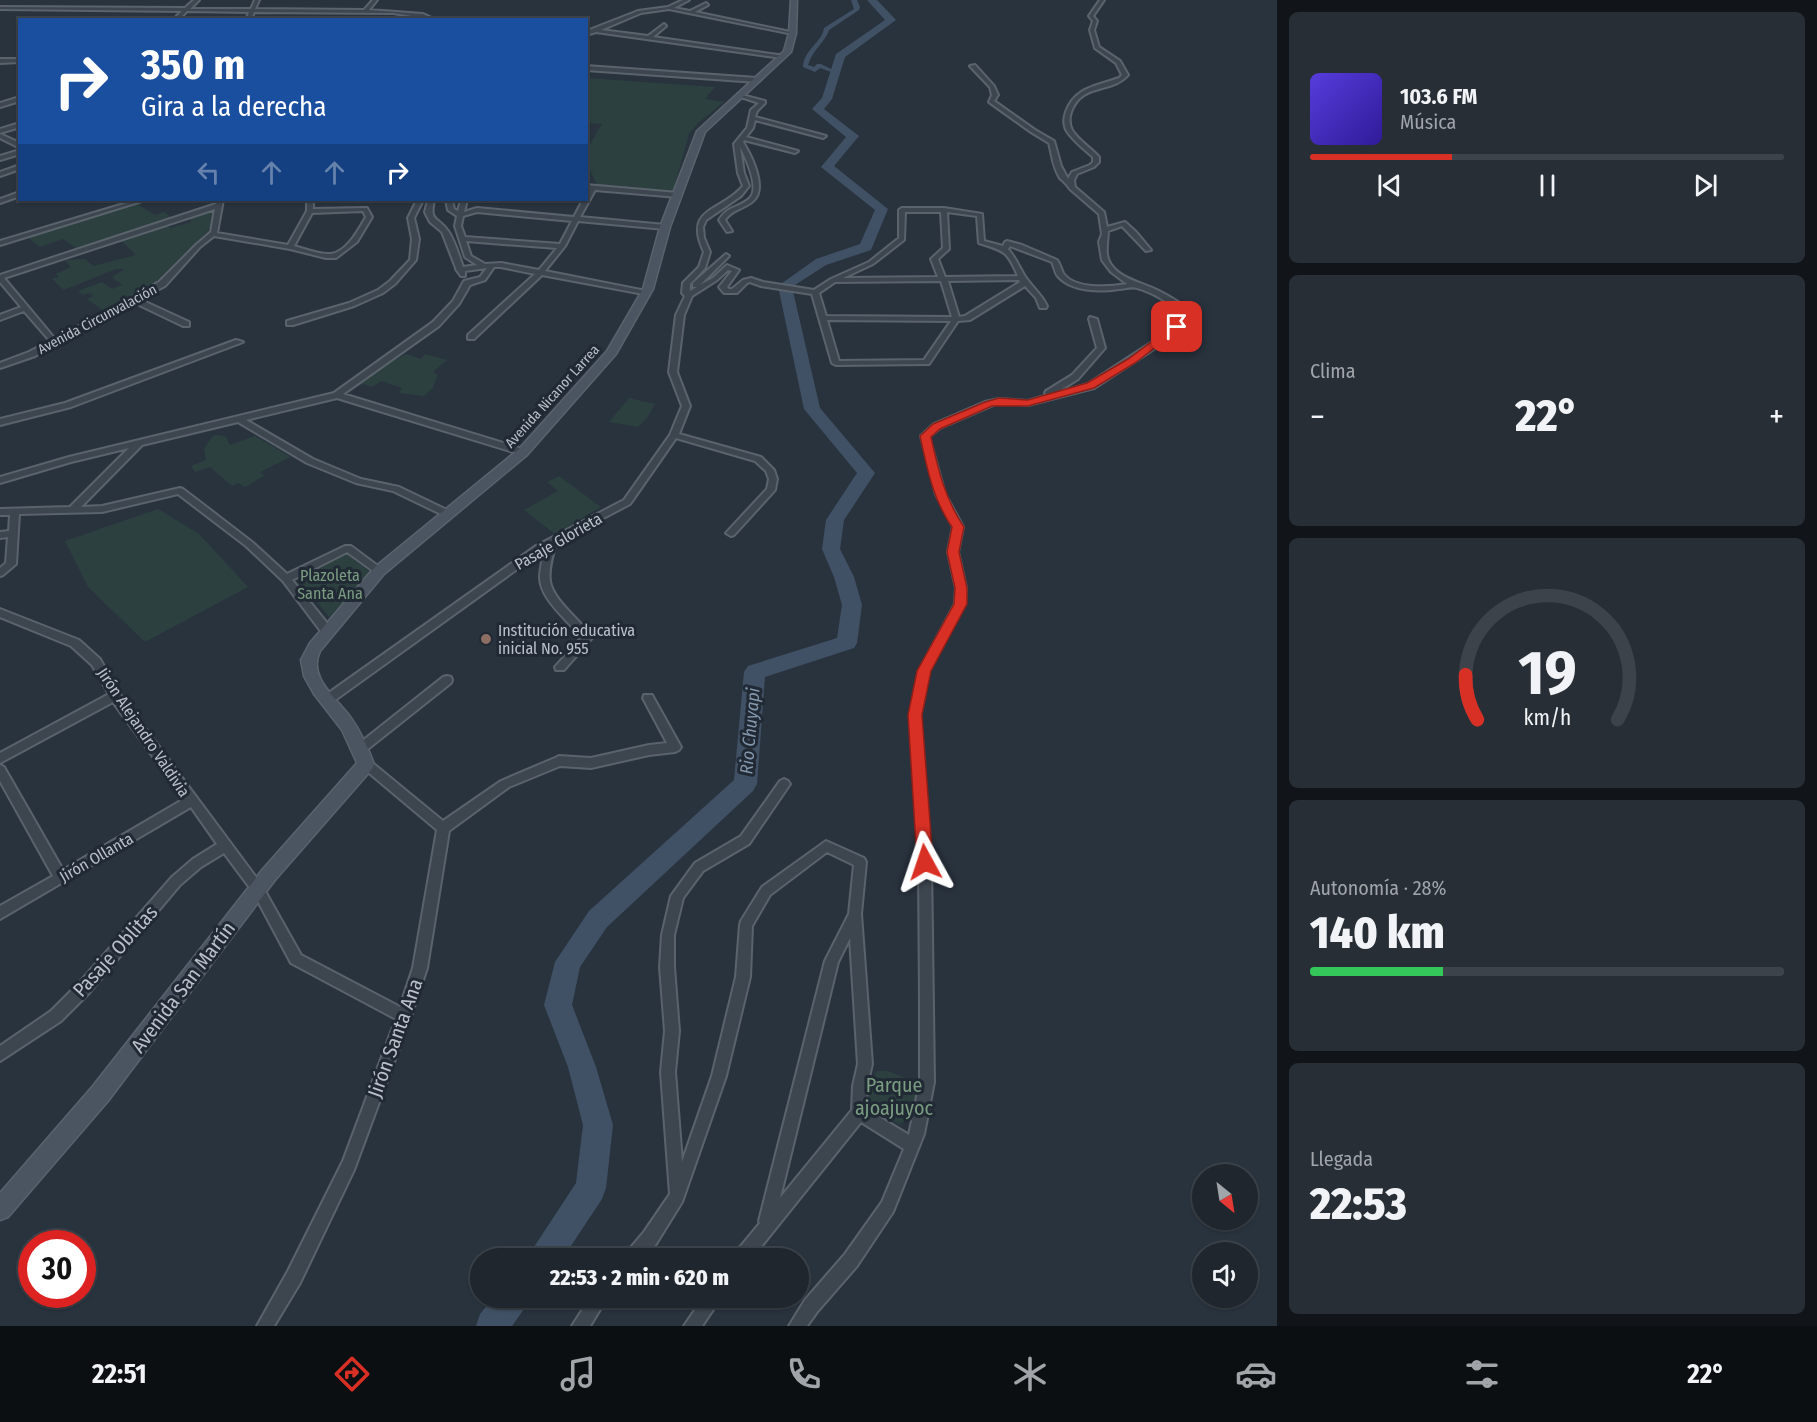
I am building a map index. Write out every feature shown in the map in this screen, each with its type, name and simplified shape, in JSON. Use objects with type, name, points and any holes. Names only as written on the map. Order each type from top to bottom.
[{"type":"main road","name":"Avenida Nicanor Larrea","points":[[363,757],[345,724],[314,681],[308,668],[312,653],[327,631],[379,571],[523,452],[612,352],[646,293],[665,227],[700,131],[757,80],[791,45],[793,0]]},
{"type":"main road","name":"Avenida San Martín","points":[[0,1209],[45,1163],[127,1061],[257,888],[363,757]]},
{"type":"street","points":[[177,18],[197,0]]},
{"type":"street","points":[[249,18],[257,0]]},
{"type":"street","points":[[366,11],[375,0]]},
{"type":"street","points":[[588,33],[640,12],[669,8],[687,0]]},
{"type":"street","points":[[797,1326],[851,1260],[888,1207],[913,1146],[927,1082],[925,862],[915,715],[924,671],[960,604],[961,588],[953,552],[958,527],[949,515],[936,483],[926,436],[937,426],[988,404],[999,401],[1028,403],[1090,386],[1160,341],[1191,315],[1156,292],[1121,277],[1105,260],[1102,242],[1104,230],[1102,213],[1077,193],[1072,185],[1071,180],[1074,173],[1092,166],[1096,162],[1096,157],[1070,132],[1066,120],[1071,104],[1084,92],[1121,79],[1125,75],[1118,62],[1097,48],[1092,30],[1095,21],[1090,16],[1102,0]]},
{"type":"street","points":[[692,12],[706,4]]},
{"type":"street","points":[[0,8],[366,11],[423,15],[430,18]]},
{"type":"street","points":[[669,8],[793,33]]},
{"type":"street","points":[[328,18],[342,11]]},
{"type":"street","points":[[378,18],[393,12]]},
{"type":"street","points":[[649,38],[664,25]]},
{"type":"street","points":[[594,30],[782,56]]},
{"type":"street","points":[[0,61],[18,60]]},
{"type":"street","points":[[973,66],[992,87],[995,95],[991,100],[1052,142],[1058,170],[1066,182],[1072,185]]},
{"type":"street","points":[[588,68],[757,80]]},
{"type":"street","points":[[740,95],[764,102],[754,110],[750,128],[741,140]]},
{"type":"street","points":[[0,105],[18,100]]},
{"type":"street","points":[[753,118],[823,136]]},
{"type":"street","points":[[0,134],[18,126]]},
{"type":"street","points":[[0,134],[18,145]]},
{"type":"street","points":[[741,140],[795,151]]},
{"type":"street","points":[[729,231],[722,220],[725,213],[752,199],[757,184],[741,140]]},
{"type":"street","name":"Pasaje Glorieta","points":[[327,700],[483,586],[552,541],[627,502],[674,435],[687,406],[673,372],[680,315],[689,295],[686,293],[687,283],[702,267],[707,252],[699,239],[700,225],[707,214],[733,201],[746,186],[741,173],[737,144],[741,140]]},
{"type":"street","points":[[0,158],[18,153]]},
{"type":"street","points":[[0,174],[18,168]]},
{"type":"street","points":[[590,187],[678,195]]},
{"type":"street","points":[[0,201],[18,195]]},
{"type":"street","points":[[0,243],[139,201]]},
{"type":"street","points":[[290,247],[310,211],[310,201]]},
{"type":"street","points":[[290,323],[370,297],[387,287],[400,275],[413,260],[415,231],[411,218],[420,201]]},
{"type":"street","points":[[431,201],[428,212],[432,221],[445,231],[459,269],[467,283]]},
{"type":"street","points":[[449,201],[452,210],[460,215],[477,210],[665,227]]},
{"type":"street","points":[[464,201],[458,226],[468,257],[482,265],[542,271],[646,293]]},
{"type":"street","points":[[471,337],[542,271],[562,246],[584,201]]},
{"type":"street","points":[[220,202],[212,234],[290,247],[326,256],[336,256],[355,241],[369,217],[365,209],[310,211]]},
{"type":"street","points":[[54,342],[0,278],[220,202]]},
{"type":"street","points":[[689,295],[714,279],[727,267],[736,270],[723,287],[727,291],[734,291],[745,281],[751,280],[760,284],[815,292],[833,280],[871,263],[902,239],[902,210],[944,210],[980,215],[981,242],[1005,249],[1018,264],[1024,282],[967,318],[824,318]]},
{"type":"street","points":[[944,210],[946,249],[934,260],[956,319]]},
{"type":"street","points":[[1104,230],[1123,223],[1148,250]]},
{"type":"street","name":"Avenida Circunvalación","points":[[0,366],[32,354],[132,298],[162,284],[212,234]]},
{"type":"street","points":[[464,239],[562,246]]},
{"type":"street","points":[[1005,249],[1007,243],[1044,254],[1055,261],[1064,278],[1075,283],[1094,288],[1112,289],[1135,284]]},
{"type":"street","points":[[689,295],[726,256]]},
{"type":"street","points":[[459,269],[478,268],[482,265]]},
{"type":"street","points":[[467,283],[479,282],[492,265]]},
{"type":"street","points":[[833,280],[1022,278],[1039,297],[1042,306]]},
{"type":"street","points":[[0,480],[338,395],[436,324],[456,302],[467,283]]},
{"type":"street","points":[[815,292],[836,363],[926,362],[956,319]]},
{"type":"street","points":[[132,298],[186,324]]},
{"type":"street","points":[[0,318],[25,308]]},
{"type":"street","points":[[1038,400],[1075,377],[1101,348],[1093,319]]},
{"type":"street","points":[[0,422],[68,405],[239,342]]},
{"type":"street","points":[[338,395],[523,452]]},
{"type":"street","points":[[239,419],[310,461],[360,481],[396,489],[448,514]]},
{"type":"street","points":[[674,435],[758,459],[770,470],[773,479],[771,490],[731,533]]},
{"type":"street","points":[[72,510],[138,444]]},
{"type":"street","points":[[0,512],[102,509],[180,491],[249,544],[286,579],[327,631]]},
{"type":"street","points":[[0,573],[10,564],[15,511]]},
{"type":"street","points":[[0,535],[13,534]]},
{"type":"street","points":[[552,541],[545,578],[546,586],[587,638],[560,667]]},
{"type":"street","points":[[286,579],[348,548],[379,571]]},
{"type":"street","name":"Jirón Alejandro Valdivia","points":[[0,613],[75,643],[96,662],[115,696],[257,888],[296,959],[404,1016]]},
{"type":"street","points":[[447,680],[363,757],[443,828],[505,784],[559,761],[591,763],[649,750],[675,747],[648,698]]},
{"type":"street","points":[[0,758],[115,696]]},
{"type":"street","points":[[0,770],[60,878]]},
{"type":"street","points":[[676,1197],[668,1072],[672,1031],[668,935],[677,896],[699,867],[745,840],[784,784]]},
{"type":"street","name":"Jirón Ollanta","points":[[0,913],[191,801]]},
{"type":"street","name":"Jirón Santa Ana","points":[[265,1326],[294,1277],[349,1165],[404,1016],[420,968],[443,828]]},
{"type":"street","name":"Pasaje Oblitas","points":[[0,1054],[56,1016],[121,946],[176,881],[197,863],[226,845]]},
{"type":"street","points":[[642,1248],[676,1197],[718,1076],[743,976],[746,925],[766,891],[826,846],[860,862],[855,914],[865,1064],[860,1086],[859,1113],[750,1248]]},
{"type":"street","points":[[766,1227],[832,962],[855,914]]},
{"type":"street","points":[[859,1113],[913,1146]]},
{"type":"street","points":[[580,1326],[592,1308]]},
{"type":"street","points":[[692,1326],[705,1308]]},
{"type":"green space","points":[[588,78],[715,87],[705,99],[724,102],[698,123],[689,134],[673,191],[597,185],[588,163],[588,151],[602,124],[588,123]]},
{"type":"green space","points":[[137,204],[155,215],[164,212],[172,218],[78,249],[63,239],[40,247],[26,236]]},
{"type":"green space","points":[[215,211],[214,222],[206,233],[153,284],[104,311],[87,299],[93,296],[90,293],[83,295],[78,291],[102,282],[112,289],[122,285],[112,277],[125,269],[116,269],[64,290],[52,279],[59,277],[56,274],[71,267],[65,260],[85,259],[93,266],[136,255],[121,240],[167,225],[170,228],[191,222],[190,219]]},
{"type":"green space","points":[[406,354],[421,359],[425,354],[447,360],[433,372],[438,375],[432,389],[424,396],[399,393],[402,388],[382,381],[372,387],[363,384],[353,387],[377,369]]},
{"type":"green space","points":[[629,398],[655,404],[647,418],[638,427],[609,422]]},
{"type":"green space","points":[[214,435],[225,436],[230,445],[255,436],[291,457],[260,472],[264,476],[245,487],[238,483],[232,486],[210,467],[195,472],[191,466],[206,460],[204,448]]},
{"type":"green space","points":[[559,476],[601,507],[555,534],[524,510],[558,491],[547,482]]},
{"type":"green space","points":[[158,509],[199,534],[248,587],[145,642],[88,587],[65,541]]},
{"type":"green space","name":"Plazoleta Santa Ana","points":[[346,553],[371,573],[329,617],[298,578]]},
{"type":"green space","name":"Parque ajoajuyoc","points":[[877,1071],[888,1071],[914,1081],[918,1095],[914,1116],[899,1124],[875,1111],[868,1099],[871,1080]]},
{"type":"waterway","points":[[835,73],[819,65],[815,70],[805,66],[809,53],[826,33],[826,29],[856,10],[854,0]]},
{"type":"waterway","name":"Rio Chuyapi","points":[[552,1248],[591,1188],[598,1125],[582,1067],[558,1005],[568,962],[598,919],[745,784],[755,672],[847,643],[852,605],[844,577],[831,549],[835,520],[866,473],[812,409],[785,286],[821,262],[866,247],[882,209],[827,167],[853,136],[818,109],[827,99],[840,56],[891,20],[872,0]]},
{"type":"waterway","name":"Rio Chuyapi","points":[[492,1326],[506,1308]]},
{"type":"place","name":"Institución educativa inicial No. 955","points":[[486,639]]},
{"type":"route","points":[[925,862],[915,715],[924,671],[960,604],[961,588],[953,552],[958,527],[949,515],[936,483],[926,436],[937,426],[968,412],[981,409],[988,404],[999,401],[1028,403],[1090,386],[1131,361],[1177,327]]}]
